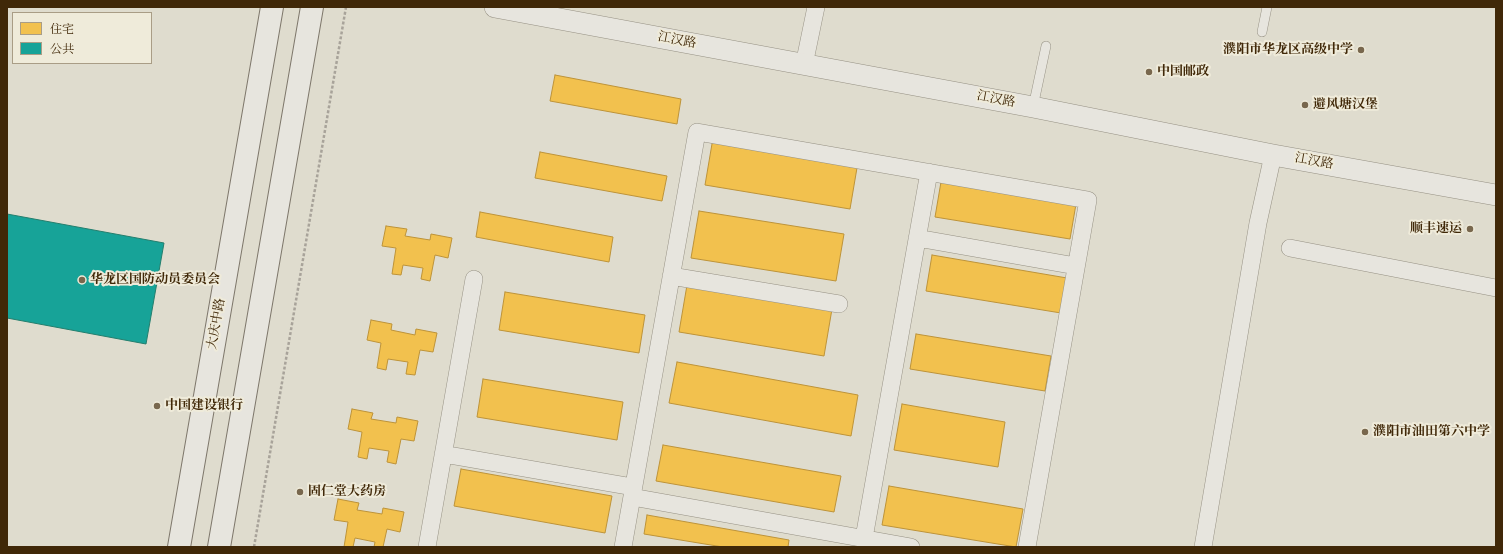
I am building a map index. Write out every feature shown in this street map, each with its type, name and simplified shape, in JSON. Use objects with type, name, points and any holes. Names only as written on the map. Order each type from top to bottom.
[{"type":"main road","name":"大庆中路","points":[[179,547],[272,7]]},
{"type":"main road","points":[[219,547],[312,7]]},
{"type":"street","name":"江汉路","points":[[495,7],[1033,107],[1274,155],[1496,195]]},
{"type":"street","points":[[804,65],[816,7]]},
{"type":"street","points":[[623,547],[697,132],[1088,200],[1027,547]]},
{"type":"street","points":[[1203,547],[1258,223],[1274,155]]},
{"type":"street","points":[[864,538],[929,172]]},
{"type":"street","points":[[917,238],[1076,266]]},
{"type":"street","points":[[1290,248],[1496,288]]},
{"type":"street","points":[[671,276],[839,304]]},
{"type":"street","points":[[427,547],[442,454],[474,279]]},
{"type":"street","points":[[442,454],[911,547]]},
{"type":"lane","points":[[1262,32],[1267,7]]},
{"type":"lane","points":[[1033,107],[1046,46]]},
{"type":"path","points":[[254,547],[346,7]]},
{"type":"building: 住宅","points":[[555,75],[681,99],[677,124],[550,101]]},
{"type":"building: 住宅","points":[[713,138],[858,162],[850,209],[705,185]]},
{"type":"building: 住宅","points":[[540,152],[667,176],[662,201],[535,178]]},
{"type":"building: 住宅","points":[[941,182],[1076,204],[1070,239],[935,217]]},
{"type":"building: 住宅","points":[[699,211],[844,234],[836,281],[691,258]]},
{"type":"building: 住宅","points":[[480,212],[613,237],[609,262],[476,237]]},
{"type":"building: 住宅","points":[[386,226],[407,229],[405,236],[430,240],[431,234],[452,238],[448,258],[435,255],[430,281],[421,279],[423,268],[403,265],[401,275],[392,274],[396,248],[382,246]]},
{"type":"building: 住宅","points":[[932,255],[1067,278],[1061,313],[926,291]]},
{"type":"building: 住宅","points":[[687,285],[832,309],[824,356],[679,332]]},
{"type":"building: 住宅","points":[[505,292],[645,315],[639,353],[499,330]]},
{"type":"building: 住宅","points":[[371,320],[392,324],[391,330],[415,335],[416,329],[437,333],[433,352],[420,350],[415,375],[406,374],[408,362],[388,359],[386,370],[377,368],[381,343],[367,340]]},
{"type":"building: 住宅","points":[[916,334],[1051,356],[1045,391],[910,369]]},
{"type":"building: 住宅","points":[[677,362],[858,395],[851,436],[669,403]]},
{"type":"building: 住宅","points":[[483,379],[623,402],[617,440],[477,417]]},
{"type":"building: 住宅","points":[[902,404],[1005,422],[998,467],[894,450]]},
{"type":"building: 住宅","points":[[352,409],[373,413],[371,419],[396,423],[397,417],[418,421],[414,441],[401,439],[396,464],[387,462],[389,451],[369,448],[367,459],[358,457],[362,432],[348,429]]},
{"type":"building: 住宅","points":[[663,445],[841,476],[834,512],[656,481]]},
{"type":"building: 住宅","points":[[461,469],[612,496],[605,533],[454,506]]},
{"type":"building: 住宅","points":[[889,486],[1023,509],[1016,547],[882,525]]},
{"type":"building: 住宅","points":[[338,499],[359,503],[357,510],[382,514],[383,508],[404,512],[400,532],[387,529],[383,547],[374,547],[375,542],[355,538],[353,547],[344,547],[348,522],[334,520]]},
{"type":"building: 住宅","points":[[647,515],[789,540],[788,547],[723,547],[644,534]]},
{"type":"building: 公共","name":"华龙区国防动员委员会","points":[[7,214],[164,243],[146,344],[7,318]]},
{"type":"place","name":"濮阳市华龙区高级中学","points":[[1361,50]]},
{"type":"place","name":"中国邮政","points":[[1149,72]]},
{"type":"place","name":"避风塘汉堡","points":[[1305,105]]},
{"type":"place","name":"顺丰速运","points":[[1470,229]]},
{"type":"place","name":"华龙区国防动员委员会","points":[[82,280]]},
{"type":"place","name":"中国建设银行","points":[[157,406]]},
{"type":"place","name":"濮阳市油田第六中学","points":[[1365,432]]},
{"type":"place","name":"固仁堂大药房","points":[[300,492]]}]
